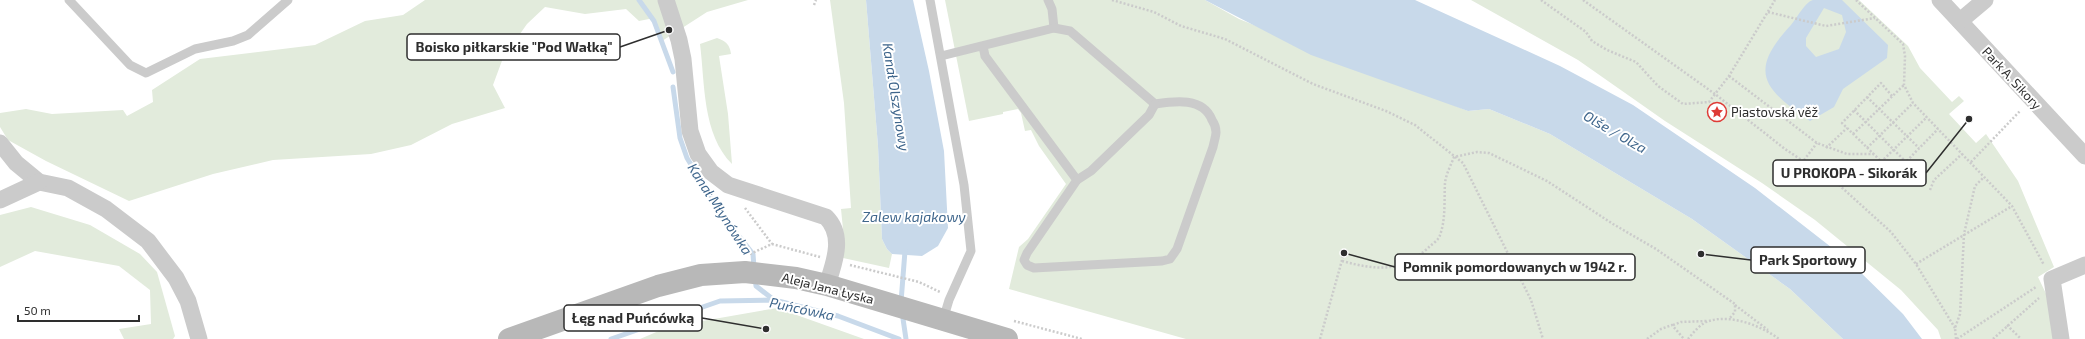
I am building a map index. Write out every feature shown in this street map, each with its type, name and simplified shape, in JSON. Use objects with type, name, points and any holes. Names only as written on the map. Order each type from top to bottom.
[{"type":"street","points":[[666,0],[679,40],[683,59],[690,131],[698,154],[711,172],[728,185],[826,217],[832,224],[837,244],[827,286]]},
{"type":"street","name":"Park A. Sikory","points":[[1940,0],[2085,156]]},
{"type":"street","points":[[1960,21],[1985,0]]},
{"type":"street","points":[[0,143],[16,163],[39,182],[68,188],[106,209],[148,241],[176,278],[188,301],[199,339]]},
{"type":"street","points":[[0,200],[39,182]]},
{"type":"street","name":"Aleja Jana Łyska","points":[[509,339],[658,286],[746,264],[774,274],[827,286],[942,320],[1008,329]]},
{"type":"street","points":[[2061,339],[2052,283],[2085,265]]},
{"type":"lane","points":[[69,0],[130,65],[146,73],[195,49],[233,41],[248,35],[288,0]]},
{"type":"lane","points":[[930,0],[964,185],[971,251],[949,300],[942,320]]},
{"type":"lane","points":[[1048,0],[1052,9],[1054,28]]},
{"type":"lane","points":[[941,56],[1054,28],[1070,31],[1155,104],[1184,101],[1201,106],[1211,116],[1217,130],[1213,147],[1177,249],[1170,259],[1162,261],[1034,268],[1027,265],[1024,260],[1027,253],[1077,180],[1091,171],[1149,116],[1155,104]]},
{"type":"lane","points":[[983,46],[985,56],[1077,180]]},
{"type":"path","points":[[814,5],[816,0]]},
{"type":"path","points":[[1112,0],[1154,12],[1181,26],[1225,39],[1306,80],[1386,111],[1415,125],[1463,163],[1531,300],[1543,339]]},
{"type":"path","points":[[1541,0],[1586,32],[1592,41],[1607,50],[1636,62],[1658,86],[1683,104],[1709,102],[1729,76],[1775,0]]},
{"type":"path","points":[[1583,0],[1715,94],[1785,149],[1804,160],[1839,185],[1866,208],[1891,232],[1916,264],[1955,328]]},
{"type":"path","points":[[1856,0],[1902,44],[1905,56],[1904,84],[1913,103],[2012,206],[2052,283]]},
{"type":"path","points":[[1768,12],[1818,26],[1839,25],[1876,18]]},
{"type":"path","points":[[1729,76],[1817,143],[1826,148],[1847,154],[1874,154]]},
{"type":"path","points":[[1892,96],[1880,83],[1842,122],[1894,174],[1938,129]]},
{"type":"path","points":[[1853,134],[1904,84]]},
{"type":"path","points":[[1867,97],[1919,148]]},
{"type":"path","points":[[1971,162],[2031,99]]},
{"type":"path","points":[[1867,148],[1913,103]]},
{"type":"path","points":[[1854,110],[1906,162]]},
{"type":"path","points":[[1881,162],[1927,117]]},
{"type":"path","points":[[1826,148],[1847,128]]},
{"type":"path","points":[[1804,160],[1817,143]]},
{"type":"path","points":[[1454,157],[1477,152],[1489,153],[1547,181],[1613,224],[1656,249],[1735,304],[1779,339]]},
{"type":"path","points":[[1930,190],[1934,180],[1962,154]]},
{"type":"path","points":[[1342,261],[1371,268],[1395,267],[1418,255],[1440,236],[1443,226],[1446,181],[1454,157]]},
{"type":"path","points":[[1984,177],[1975,186],[1964,234],[1960,314],[1955,328],[1956,339],[2044,282],[2052,283]]},
{"type":"path","points":[[728,185],[772,244]]},
{"type":"path","points":[[1916,264],[2012,206]]},
{"type":"path","points":[[746,264],[759,249]]},
{"type":"path","points":[[1320,339],[1344,253]]},
{"type":"path","points":[[883,272],[919,282]]},
{"type":"path","points":[[1993,339],[2052,283]]},
{"type":"path","points":[[1729,319],[1735,312],[1735,304]]},
{"type":"path","points":[[1647,339],[1661,329],[1681,322],[1729,319],[1770,332]]},
{"type":"path","points":[[1688,339],[1708,321]]},
{"type":"path","points":[[1672,325],[1684,339]]},
{"type":"path","points":[[2007,326],[2021,339]]},
{"type":"path","points":[[1008,329],[1082,339]]},
{"type":"green space","points":[[425,0],[748,0],[707,12],[662,41],[654,18],[639,21],[626,9],[585,14],[545,7],[527,24],[503,58],[493,85],[505,108],[452,124],[411,145],[371,154],[273,160],[213,174],[129,201],[46,161],[8,140],[0,127],[0,113],[26,109],[52,114],[123,110],[127,116],[153,102],[152,90],[200,59],[315,45],[365,21],[403,15]]},
{"type":"green space","points":[[830,0],[866,0],[878,146],[882,239],[887,249],[892,254],[889,268],[843,258],[844,239],[841,209],[851,208],[844,103]]},
{"type":"green space","points":[[945,0],[1205,0],[1239,19],[1468,111],[1489,109],[1550,134],[1692,219],[1790,289],[1843,339],[1186,339],[1009,289],[1019,247],[1028,239],[1066,184],[1039,146],[1031,130],[1025,131],[1021,113],[1018,109],[1003,112],[1003,114],[969,121]]},
{"type":"green space","points":[[1471,0],[1859,0],[1908,46],[1920,68],[1952,102],[1959,96],[1964,101],[1949,114],[1976,143],[1986,134],[2018,181],[2054,267],[2038,277],[2050,302],[2055,339],[1941,339],[1938,330],[1901,290],[1815,220],[1762,183],[1665,121],[1578,60]]},
{"type":"green space","points":[[717,38],[723,40],[727,44],[730,48],[731,54],[719,56],[728,114],[732,164],[722,152],[715,138],[710,123],[704,91],[700,44]]},
{"type":"green space","points":[[31,207],[90,225],[140,254],[157,272],[175,336],[173,339],[124,339],[119,329],[151,324],[150,290],[119,266],[35,251],[0,267],[0,215]]},
{"type":"green space","points":[[777,308],[864,339],[640,339],[668,327]]},
{"type":"water","name":"Zalew kajakowy","points":[[866,0],[913,0],[929,71],[944,151],[948,228],[938,246],[922,256],[892,254],[887,249],[882,239],[878,146]]},
{"type":"water","name":"Olše / Olza","points":[[1205,0],[1415,0],[1560,66],[1633,105],[1755,188],[1849,261],[1903,314],[1922,339],[1843,339],[1790,289],[1692,219],[1550,134],[1489,109],[1468,111],[1311,55]]},
{"type":"water","points":[[1842,0],[1888,45],[1887,58],[1843,89],[1834,107],[1810,121],[1794,110],[1772,89],[1767,79],[1766,68],[1769,55],[1777,41],[1810,1]],"holes":[[[1824,8],[1842,15],[1846,32],[1839,49],[1816,57],[1806,46],[1806,38]]]},
{"type":"waterway","name":"Kanał Młynówka","points":[[639,0],[654,21],[673,72]]},
{"type":"waterway","name":"Kanał Młynówka","points":[[673,87],[680,138],[687,158],[722,215],[753,254],[754,268]]},
{"type":"waterway","name":"Kanał Olszynowy","points":[[901,302],[905,251]]},
{"type":"waterway","name":"Kanał Młynówka","points":[[755,278],[756,286],[774,300]]},
{"type":"waterway","name":"Puńcówka","points":[[611,339],[720,301],[774,300],[838,316],[899,339]]},
{"type":"waterway","name":"Kanał Olszynowy","points":[[902,312],[906,339]]},
{"type":"place","name":"Boisko piłkarskie \"Pod Wałką\"","points":[[669,30]]},
{"type":"place","name":"Piastovská věž","points":[[1717,112]]},
{"type":"place","name":"U PROKOPA - Sikorák","points":[[1969,119]]},
{"type":"place","name":"Pomnik pomordowanych w 1942 r.","points":[[1344,253]]},
{"type":"place","name":"Park Sportowy","points":[[1701,254]]},
{"type":"place","name":"Łęg nad Puńcówką","points":[[766,329]]}]
